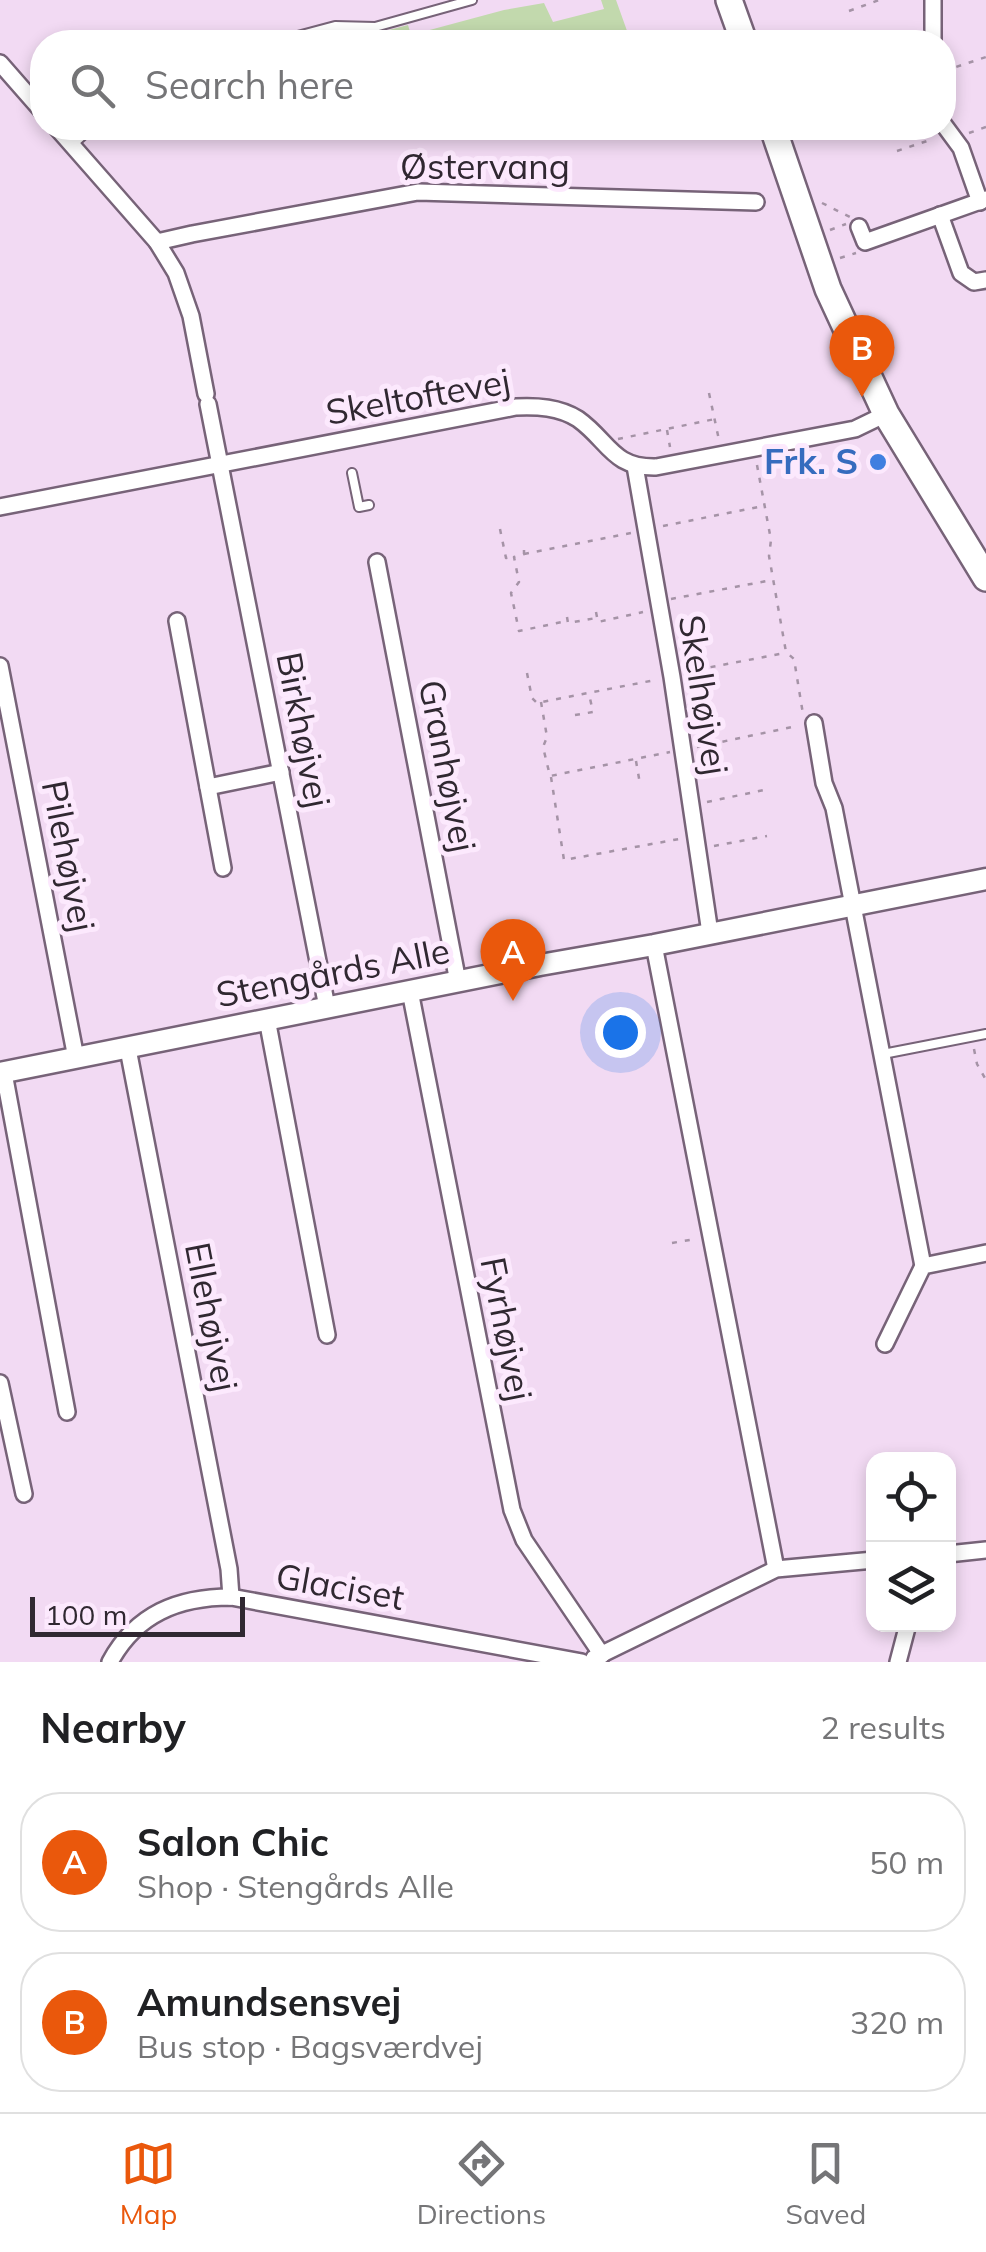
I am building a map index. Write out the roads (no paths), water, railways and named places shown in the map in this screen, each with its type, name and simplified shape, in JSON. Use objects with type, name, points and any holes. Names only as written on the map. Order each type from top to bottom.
[{"type":"main road","points":[[729,0],[740,30]]},
{"type":"main road","points":[[777,140],[819,264],[886,414],[986,578]]},
{"type":"street","points":[[933,30],[934,0]]},
{"type":"street","points":[[0,64],[30,98]]},
{"type":"street","name":"Birkhøjvej","points":[[68,140],[157,242],[176,273],[189,309],[327,1007]]},
{"type":"street","points":[[862,234],[983,200],[956,140]]},
{"type":"street","name":"Østervang","points":[[157,242],[418,192],[756,202]]},
{"type":"street","points":[[940,215],[961,273],[974,282],[986,280]]},
{"type":"street","name":"Skeltoftevej","points":[[0,507],[516,407],[541,407],[577,419],[618,458],[634,466]]},
{"type":"street","points":[[634,466],[656,468],[856,429],[886,414]]},
{"type":"street","name":"Skelhøjvej","points":[[634,466],[710,934]]},
{"type":"street","name":"Granhøjvej","points":[[377,562],[458,982]]},
{"type":"street","points":[[177,622],[222,868]]},
{"type":"street","name":"Pilehøjvej","points":[[0,666],[76,1058]]},
{"type":"street","points":[[814,723],[923,1266],[885,1344]]},
{"type":"street","points":[[208,787],[281,772]]},
{"type":"street","name":"Stengårds Alle","points":[[67,1412],[2,1073],[986,879]]},
{"type":"street","points":[[654,945],[776,1569]]},
{"type":"street","name":"Fyrhøjvej","points":[[410,991],[512,1510],[524,1540],[602,1655]]},
{"type":"street","points":[[267,1019],[327,1335]]},
{"type":"street","name":"Ellehøjvej","points":[[128,1049],[230,1569],[231,1597]]},
{"type":"street","points":[[923,1266],[984,1254],[986,1274]]},
{"type":"street","points":[[0,1382],[24,1494]]},
{"type":"street","points":[[956,1553],[986,1550]]},
{"type":"street","points":[[584,1662],[776,1569],[866,1561]]},
{"type":"street","name":"Glaciset","points":[[110,1662],[134,1629],[155,1613],[179,1602],[205,1597],[231,1597],[584,1662]]},
{"type":"street","points":[[898,1662],[906,1632]]},
{"type":"lane","points":[[320,30],[335,26],[375,27],[472,0]]},
{"type":"lane","points":[[72,144],[77,140]]},
{"type":"lane","points":[[352,473],[359,507]]},
{"type":"lane","points":[[347,509],[369,505]]},
{"type":"lane","points":[[882,1054],[986,1034]]},
{"type":"place","name":"Amundsensvej","points":[[862,397]]},
{"type":"place","name":"Frk. S","points":[[878,462]]},
{"type":"place","name":"Salon Chic","points":[[513,1001]]}]
